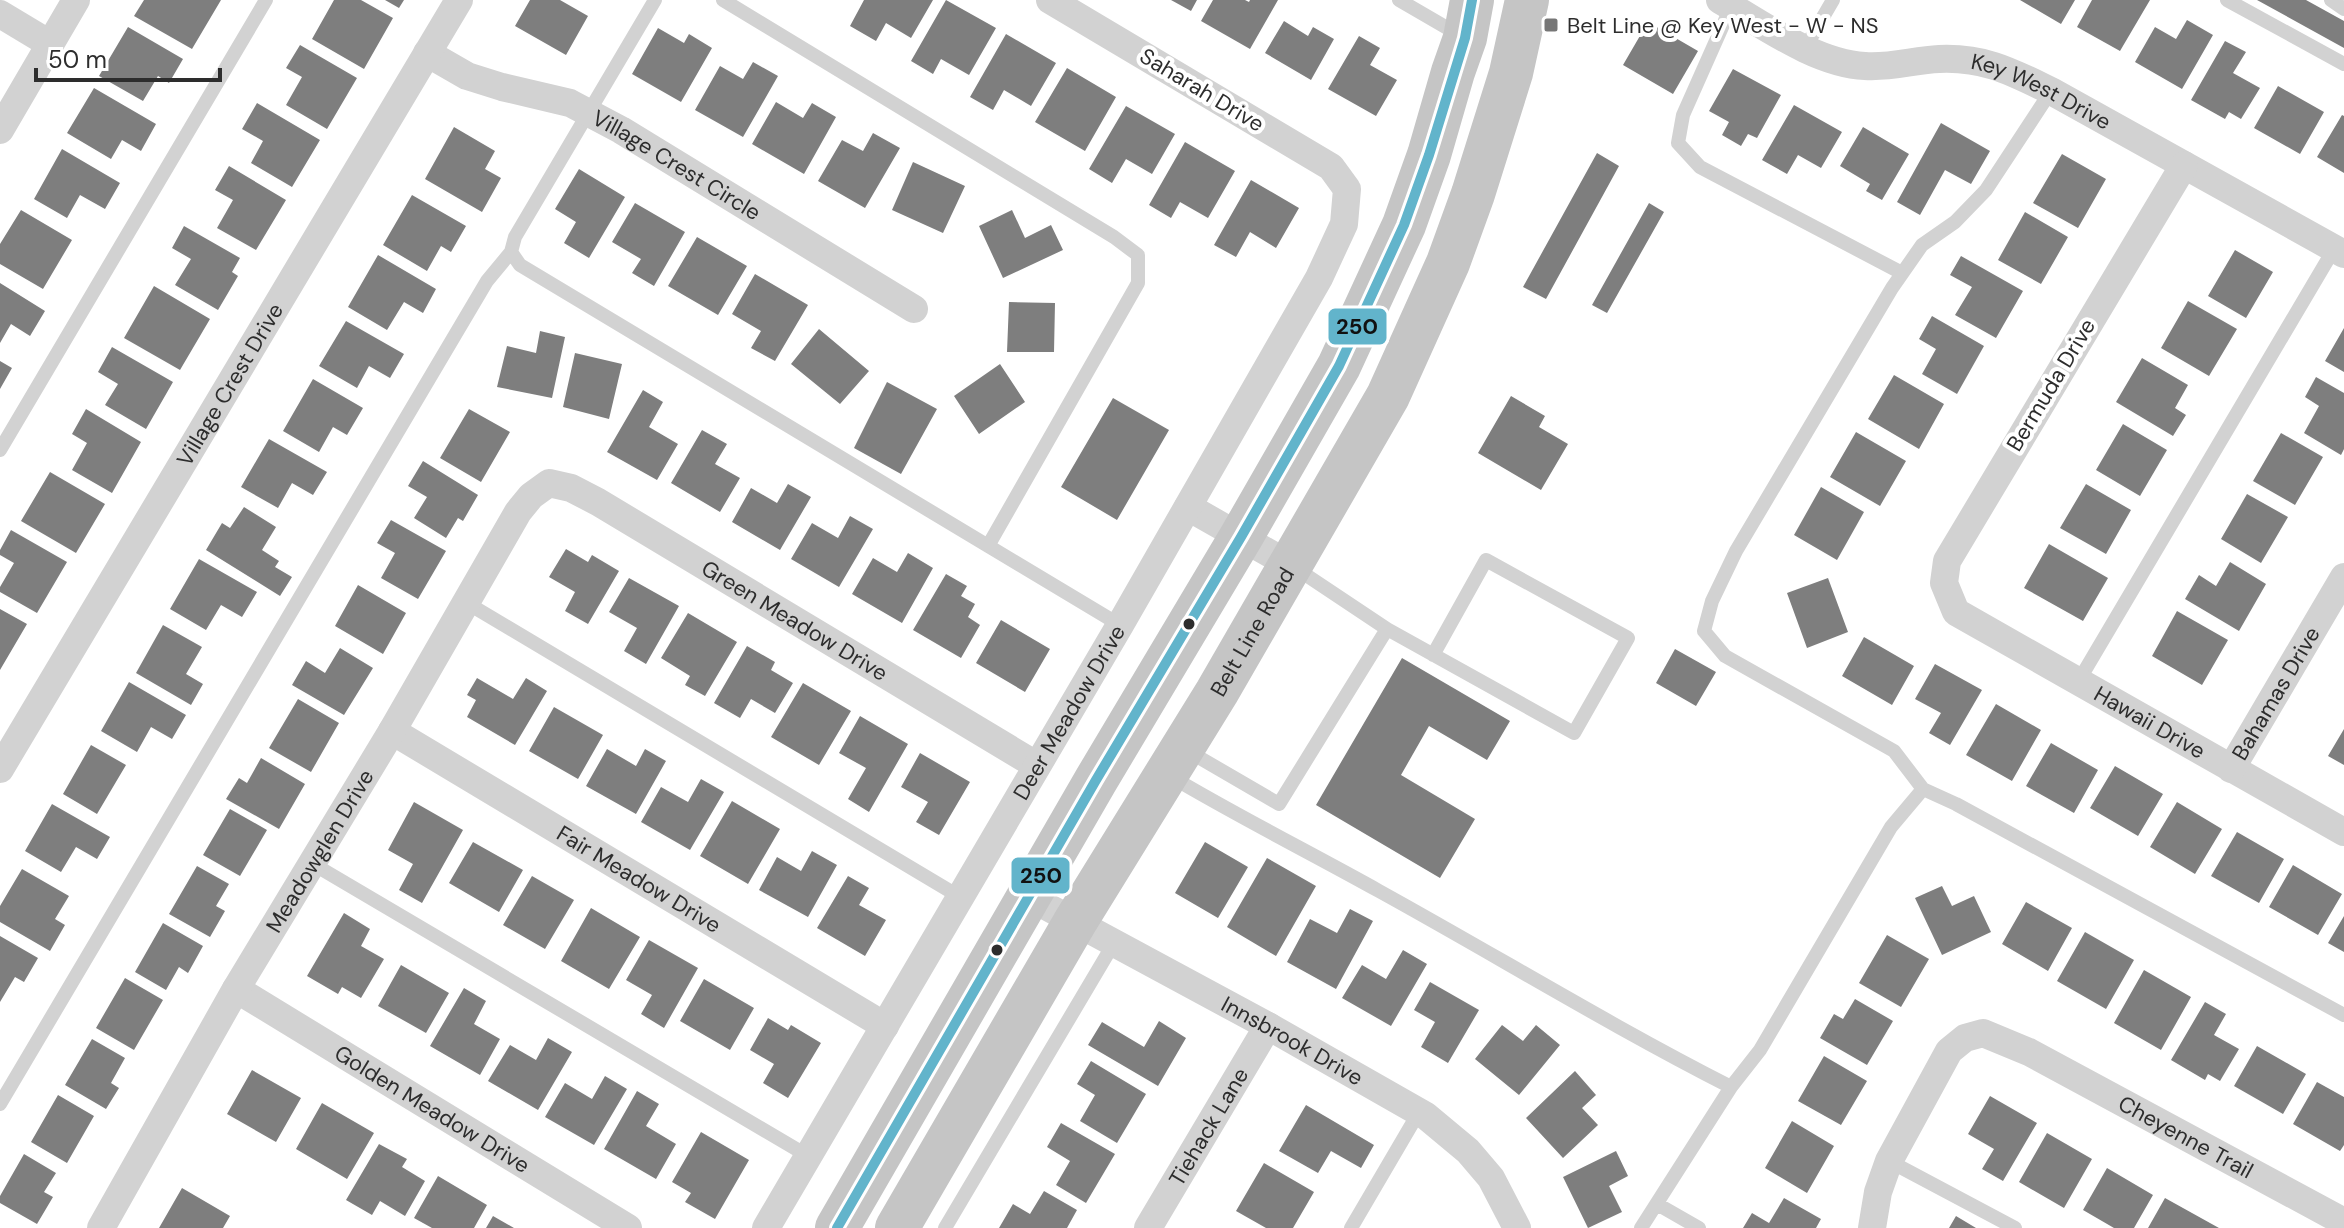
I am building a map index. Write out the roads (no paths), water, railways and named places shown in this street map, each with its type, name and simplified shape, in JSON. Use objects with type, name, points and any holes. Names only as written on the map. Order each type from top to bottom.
[{"type":"main road","name":"Belt Line Road","points":[[897,1228],[1388,396],[1448,263],[1473,194],[1511,73],[1527,0]]},
{"type":"main road","points":[[837,1228],[1339,366],[1404,225],[1429,155],[1469,19]]},
{"type":"street","points":[[0,130],[76,0]]},
{"type":"street","name":"Village Crest Drive","points":[[0,769],[459,0]]},
{"type":"street","name":"Saharah Drive","points":[[1050,0],[1331,167],[1347,189]]},
{"type":"street","name":"Key West Drive","points":[[1726,3],[1805,48],[1828,58],[1864,67],[1938,59],[1976,59],[2004,68],[2051,91],[2339,252]]},
{"type":"street","points":[[0,14],[50,44]]},
{"type":"street","name":"Village Crest Circle","points":[[427,53],[467,76],[570,103],[914,309]]},
{"type":"street","name":"Bermuda Drive","points":[[1956,612],[1944,583],[1947,561],[2184,165]]},
{"type":"street","name":"Deer Meadow Drive","points":[[766,1228],[1120,625],[1319,278],[1344,224],[1347,189]]},
{"type":"street","name":"Meadowglen Drive","points":[[101,1228],[236,989],[392,731],[518,512],[531,496],[549,483]]},
{"type":"street","name":"Green Meadow Drive","points":[[549,483],[571,488],[598,502],[1036,765]]},
{"type":"street","points":[[1188,507],[1290,565]]},
{"type":"street","name":"Bahamas Drive","points":[[2231,769],[2344,577]]},
{"type":"street","name":"Hawaii Drive","points":[[1956,612],[2344,832]]},
{"type":"street","name":"Fair Meadow Drive","points":[[392,731],[885,1026]]},
{"type":"street","name":"Innsbrook Drive","points":[[1029,897],[1268,1026],[1419,1112],[1468,1151],[1491,1178],[1517,1228]]},
{"type":"street","name":"Golden Meadow Drive","points":[[236,989],[628,1228]]},
{"type":"street","name":"Tiehack Lane","points":[[1148,1228],[1268,1026]]},
{"type":"street","name":"Cheyenne Trail","points":[[1872,1228],[1878,1192],[1889,1161],[1949,1051],[1965,1038],[1983,1033],[2029,1052],[2344,1222]]},
{"type":"lane","points":[[0,450],[266,0]]},
{"type":"lane","points":[[0,1104],[487,281],[511,252],[515,237],[655,0]]},
{"type":"lane","points":[[723,0],[1114,237],[1138,255],[1138,283],[988,546]]},
{"type":"lane","points":[[1399,0],[1469,19]]},
{"type":"lane","points":[[1805,48],[1833,0]]},
{"type":"lane","points":[[2227,0],[2344,64]]},
{"type":"lane","points":[[2331,0],[2344,9]]},
{"type":"lane","points":[[1726,3],[1683,115],[1678,143],[1700,167],[1902,273]]},
{"type":"lane","points":[[2051,91],[1986,190],[1955,222],[1922,245],[1902,273],[1736,551],[1712,601],[1704,631],[1725,656],[1894,751],[1923,789],[2344,1015]]},
{"type":"lane","points":[[511,252],[520,265],[1120,625]]},
{"type":"lane","points":[[2078,682],[2339,252]]},
{"type":"lane","points":[[1290,565],[1387,629],[1433,655],[1574,733],[1628,638],[1486,560],[1433,655]]},
{"type":"lane","points":[[467,603],[960,897]]},
{"type":"lane","points":[[1174,761],[1279,804],[1387,629]]},
{"type":"lane","points":[[1174,761],[1268,832],[1731,1087]]},
{"type":"lane","points":[[1641,1228],[1731,1087],[1760,1050],[1891,827],[1923,789]]},
{"type":"lane","points":[[313,864],[808,1156]]},
{"type":"lane","points":[[945,1228],[1114,943]]},
{"type":"lane","points":[[1351,1228],[1419,1112]]},
{"type":"lane","points":[[1889,1161],[2015,1228]]},
{"type":"lane","points":[[1657,1204],[1699,1228]]},
{"type":"place","name":"Belt Line @ Key West - W - NS","points":[[1551,25]]}]
